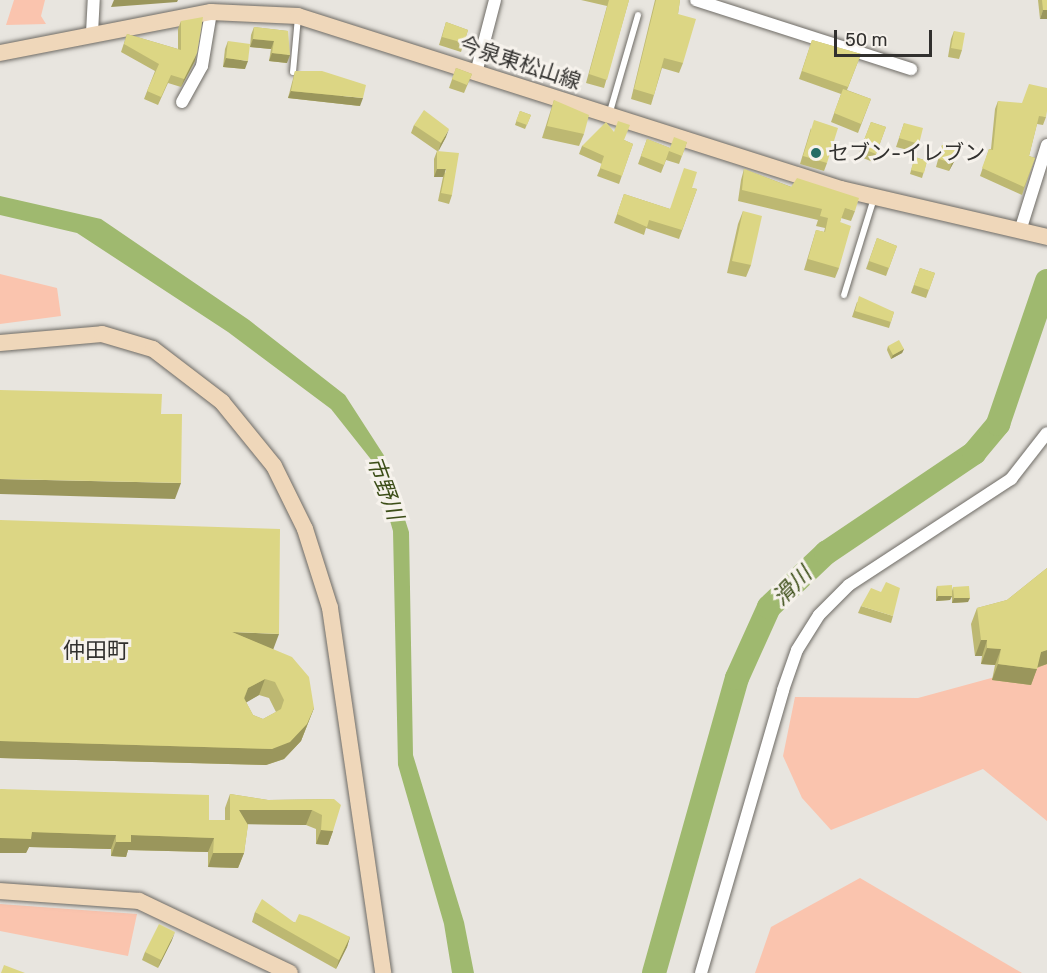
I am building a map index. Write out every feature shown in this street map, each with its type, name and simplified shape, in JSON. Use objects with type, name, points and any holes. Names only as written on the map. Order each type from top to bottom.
[{"type":"street","points":[[92,33],[94,0]]},
{"type":"street","points":[[476,73],[495,0]]},
{"type":"street","points":[[696,0],[911,69]]},
{"type":"street","points":[[182,102],[202,66],[211,12]]},
{"type":"street","name":"今泉東松山線","points":[[0,53],[92,33],[211,12],[298,16],[874,198],[1047,237]]},
{"type":"street","points":[[1020,231],[1047,145]]},
{"type":"street","points":[[0,343],[102,334],[153,349],[222,402],[274,466],[305,529],[330,608],[383,973]]},
{"type":"street","points":[[701,973],[783,690],[797,650],[819,615],[858,579],[1011,479],[1047,433]]},
{"type":"street","points":[[0,891],[139,901],[290,973]]},
{"type":"lane","points":[[609,115],[638,15]]},
{"type":"lane","points":[[293,72],[298,16]]},
{"type":"lane","points":[[844,295],[874,198]]},
{"type":"shaded area","points":[[14,0],[45,0],[41,16],[46,24],[6,25]]},
{"type":"shaded area","points":[[0,274],[57,288],[61,316],[0,324]]},
{"type":"shaded area","points":[[1047,663],[1047,821],[983,769],[831,830],[802,798],[783,756],[795,697],[918,698]]},
{"type":"shaded area","points":[[860,878],[1022,973],[755,973],[771,927]]},
{"type":"shaded area","points":[[0,904],[137,914],[128,956],[0,931]]},
{"type":"water","name":"市野川","points":[[0,196],[101,219],[249,320],[345,395],[385,457],[409,532],[413,755],[464,922],[474,973],[452,973],[444,924],[398,765],[393,531],[373,462],[331,409],[228,332],[77,233],[0,215]]},
{"type":"building","points":[[609,0],[629,0],[607,80],[589,74]]},
{"type":"building","points":[[656,0],[680,0],[678,14],[696,19],[683,63],[664,58],[654,95],[634,89]]},
{"type":"building","points":[[1042,0],[1047,0],[1047,10],[1043,10]]},
{"type":"building","points":[[203,17],[197,53],[184,79],[171,75],[161,97],[147,91],[159,64],[124,44],[127,34],[181,50],[181,21]]},
{"type":"building","points":[[446,22],[468,30],[464,43],[442,37]]},
{"type":"building","points":[[254,27],[288,31],[290,55],[272,53],[274,41],[253,39]]},
{"type":"building","points":[[954,31],[965,33],[962,50],[951,48]]},
{"type":"building","points":[[812,40],[861,54],[848,87],[802,71]]},
{"type":"building","points":[[228,41],[250,44],[248,61],[226,58]]},
{"type":"building","points":[[456,68],[472,74],[467,85],[452,79]]},
{"type":"building","points":[[295,71],[322,71],[366,85],[363,98],[291,91]]},
{"type":"building","points":[[1029,84],[1047,88],[1047,111],[1046,117],[1039,116],[1029,156],[1035,158],[1024,187],[982,168],[989,149],[993,150],[998,101],[1022,103]]},
{"type":"building","points":[[843,89],[871,99],[861,124],[834,113]]},
{"type":"building","points":[[554,100],[589,115],[584,134],[547,126]]},
{"type":"building","points":[[424,110],[449,129],[441,143],[414,125]]},
{"type":"building","points":[[520,111],[531,115],[527,125],[516,121]]},
{"type":"building","points":[[814,120],[838,128],[827,163],[803,156]]},
{"type":"building","points":[[618,121],[630,125],[624,140],[633,144],[622,176],[600,168],[604,156],[582,146],[606,122],[614,132]]},
{"type":"building","points":[[871,122],[886,127],[876,154],[861,148]]},
{"type":"building","points":[[904,123],[923,128],[919,144],[899,138]]},
{"type":"building","points":[[674,137],[687,142],[682,156],[669,151],[664,165],[641,156],[647,139],[670,148]]},
{"type":"building","points":[[942,145],[959,150],[952,163],[939,159]]},
{"type":"building","points":[[437,151],[459,153],[452,195],[441,193],[446,169],[437,169]]},
{"type":"building","points":[[915,157],[927,161],[924,173],[911,170]]},
{"type":"building","points":[[684,168],[697,172],[692,188],[697,189],[682,230],[649,220],[647,227],[617,214],[624,194],[670,209]]},
{"type":"building","points":[[744,169],[791,187],[797,178],[859,198],[855,211],[845,208],[840,222],[851,226],[839,268],[808,259],[816,230],[825,232],[828,218],[820,216],[822,209],[742,190]]},
{"type":"building","points":[[743,211],[762,216],[751,265],[732,261]]},
{"type":"building","points":[[877,238],[897,246],[889,268],[869,261]]},
{"type":"building","points":[[920,268],[935,273],[929,290],[914,285]]},
{"type":"building","points":[[859,296],[894,312],[891,322],[855,311]]},
{"type":"building","points":[[899,340],[904,349],[893,355],[888,346]]},
{"type":"building","points":[[0,390],[162,394],[161,414],[182,414],[181,483],[0,479]]},
{"type":"building","points":[[0,520],[280,529],[279,634],[232,632],[292,657],[309,677],[314,708],[307,724],[290,742],[272,749],[0,741]],"holes":[[[265,679],[275,682],[284,700],[281,709],[263,719],[253,715],[244,698],[248,688]]]},
{"type":"building","points":[[1047,568],[1047,650],[1041,652],[1037,669],[998,664],[1001,649],[987,648],[987,640],[981,640],[977,608],[1007,600]]},
{"type":"building","points":[[886,582],[900,588],[893,616],[861,606],[871,588],[881,592]]},
{"type":"building","points":[[952,585],[952,596],[938,596],[937,586]]},
{"type":"building","points":[[969,586],[970,598],[954,598],[953,587]]},
{"type":"building","points":[[0,789],[209,795],[209,820],[230,820],[230,794],[268,800],[334,799],[341,805],[333,831],[321,830],[322,815],[312,810],[239,810],[248,825],[244,853],[213,853],[214,838],[131,835],[131,842],[116,842],[116,835],[32,832],[31,839],[0,838]]},
{"type":"building","points":[[262,899],[295,923],[299,914],[350,937],[339,960],[255,912]]},
{"type":"building","points":[[159,924],[175,932],[161,960],[145,952]]},
{"type":"building","points":[[4,965],[25,973],[1,973]]},
{"type":"waterway","name":"滑川","points":[[654,973],[737,678],[769,607],[826,553],[974,453],[998,424],[1047,281]]},
{"type":"place","name":"セブン-イレブン","points":[[816,153]]},
{"type":"district","name":"仲田町","points":[[96,651]]}]
